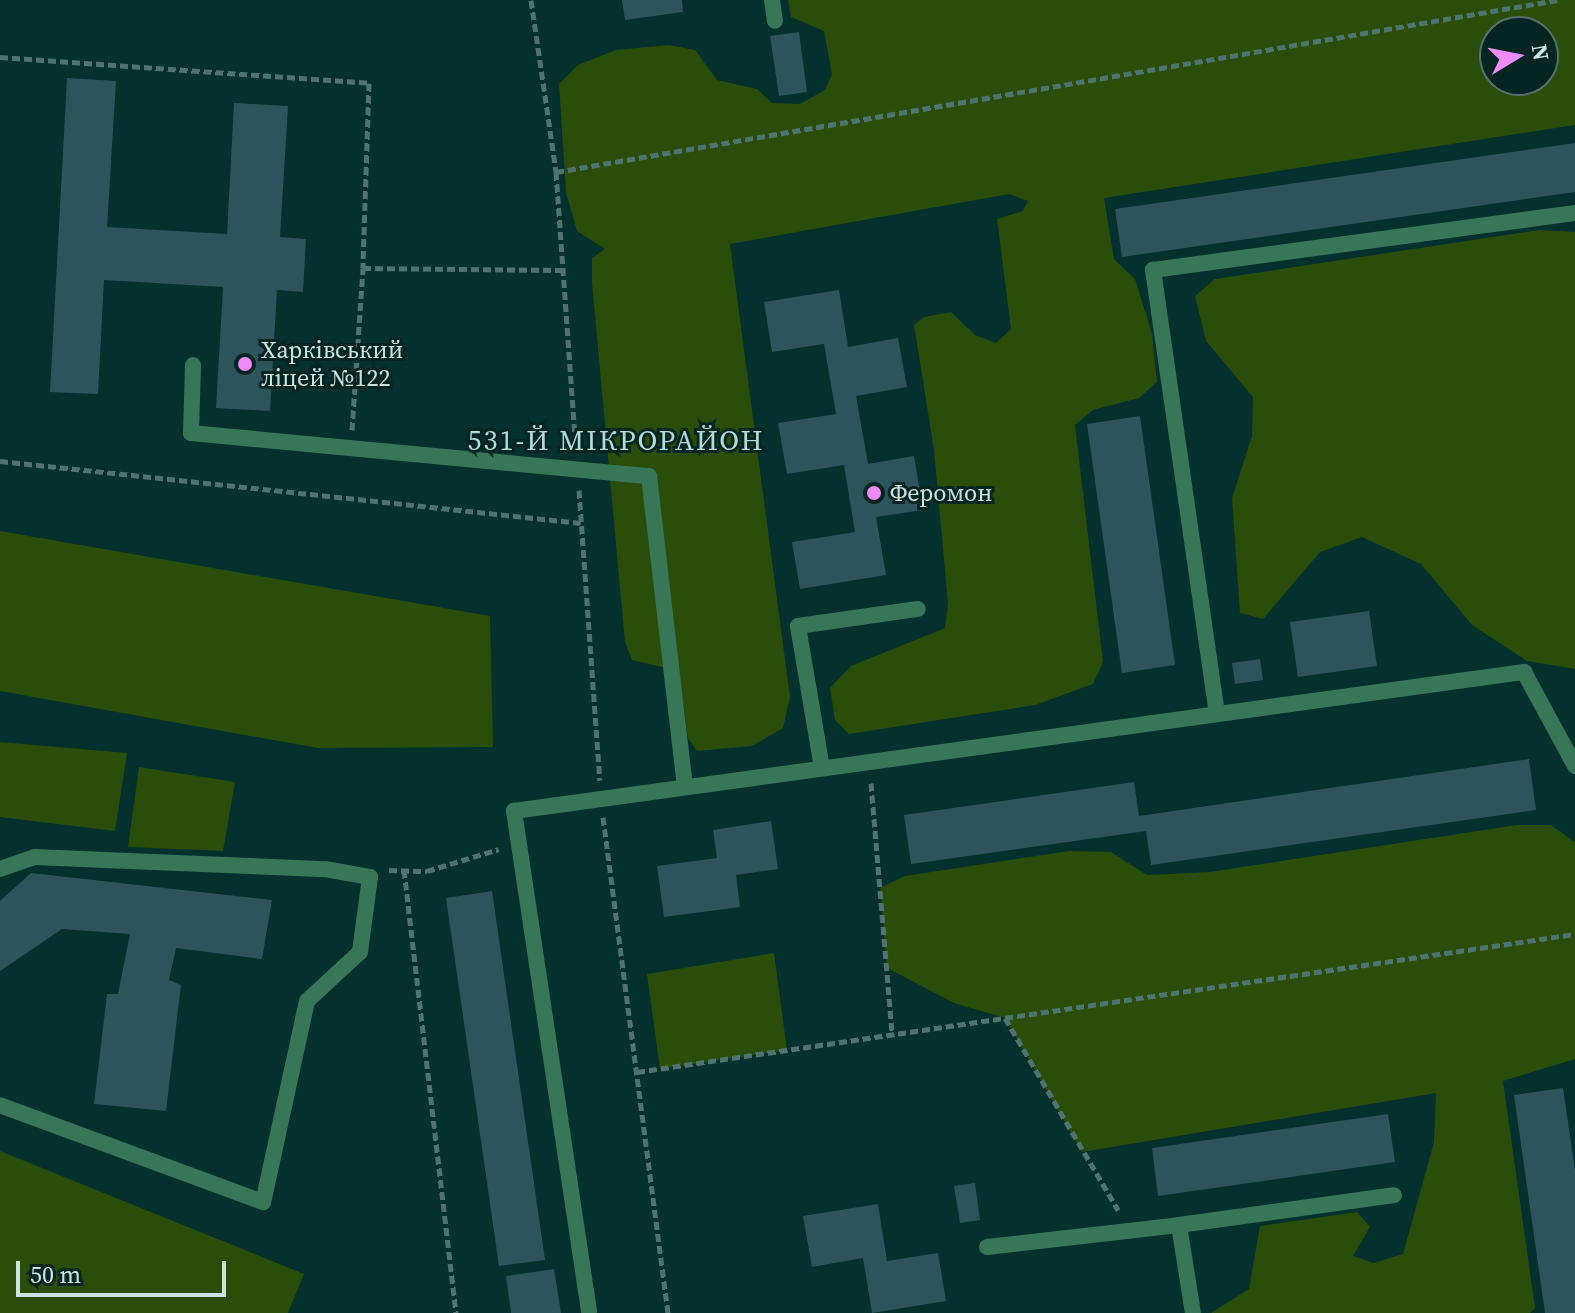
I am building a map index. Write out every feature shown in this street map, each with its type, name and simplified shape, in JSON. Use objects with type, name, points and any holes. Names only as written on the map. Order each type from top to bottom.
[{"type":"lane","points":[[772,0],[775,21]]},
{"type":"lane","points":[[1217,714],[1153,270],[1575,213]]},
{"type":"lane","points":[[193,365],[191,433],[649,476],[685,787]]},
{"type":"lane","points":[[822,768],[798,626],[918,609]]},
{"type":"lane","points":[[589,1311],[514,811],[1524,672],[1575,766]]},
{"type":"lane","points":[[0,869],[34,857],[325,869],[370,877],[360,952],[307,1001],[263,1202],[0,1105]]},
{"type":"lane","points":[[987,1247],[1179,1225],[1394,1195]]},
{"type":"lane","points":[[1179,1225],[1193,1313]]},
{"type":"path","points":[[531,0],[556,172],[601,799],[668,1313]]},
{"type":"path","points":[[556,172],[1557,0]]},
{"type":"path","points":[[0,57],[369,83],[363,268],[351,447]]},
{"type":"path","points":[[363,268],[563,270]]},
{"type":"path","points":[[0,461],[581,523]]},
{"type":"path","points":[[869,762],[892,1035]]},
{"type":"path","points":[[370,877],[373,869],[427,871],[520,843]]},
{"type":"path","points":[[404,870],[456,1313]]},
{"type":"path","points":[[637,1072],[1575,934]]},
{"type":"path","points":[[1005,1018],[1130,1231]]},
{"type":"green space","points":[[788,0],[1575,0],[1575,125],[1104,198],[1114,259],[1135,279],[1152,334],[1157,382],[1139,398],[1093,410],[1075,425],[1103,662],[1093,684],[1035,705],[849,734],[835,720],[830,688],[851,666],[945,628],[948,603],[934,450],[914,325],[924,317],[951,312],[975,335],[996,343],[1011,329],[997,219],[1023,211],[1028,201],[1009,194],[730,244],[790,697],[783,728],[752,746],[697,751],[688,738],[679,671],[632,660],[625,642],[592,283],[592,258],[605,249],[577,231],[566,192],[559,84],[578,65],[616,50],[669,45],[695,50],[717,80],[757,89],[772,103],[800,104],[825,90],[832,74],[824,31],[791,17]]},
{"type":"green space","points":[[1539,230],[1575,232],[1575,669],[1527,661],[1472,625],[1421,564],[1362,537],[1320,552],[1263,619],[1240,613],[1232,498],[1252,436],[1253,397],[1206,341],[1195,296],[1215,279]]},
{"type":"green space","points":[[0,531],[490,616],[493,747],[318,748],[0,691]]},
{"type":"green space","points":[[0,742],[127,753],[115,831],[0,817]]},
{"type":"green space","points":[[139,767],[235,782],[223,851],[128,847]]},
{"type":"green space","points":[[1517,825],[1551,825],[1575,842],[1575,1059],[1503,1081],[1535,1308],[1530,1313],[1211,1313],[1249,1289],[1260,1226],[1357,1212],[1370,1227],[1353,1256],[1374,1263],[1403,1254],[1434,1142],[1436,1093],[1082,1152],[1005,1018],[954,1003],[887,968],[880,888],[905,876],[1069,851],[1111,852],[1147,875],[1209,872]]},
{"type":"green space","points":[[774,953],[787,1050],[660,1069],[647,974]]},
{"type":"green space","points":[[0,1151],[304,1274],[288,1313],[0,1313]]},
{"type":"building","points":[[622,0],[682,0],[683,12],[625,20]]},
{"type":"building","points":[[799,32],[807,92],[779,96],[770,36]]},
{"type":"building","points":[[67,78],[116,81],[107,227],[227,234],[234,103],[288,106],[280,237],[306,239],[303,292],[277,290],[270,411],[216,408],[223,287],[104,280],[98,394],[50,392]]},
{"type":"building","points":[[1575,143],[1575,192],[1122,257],[1115,209]]},
{"type":"building","points":[[839,290],[848,347],[898,338],[907,387],[856,396],[868,464],[914,456],[923,510],[876,517],[886,575],[800,589],[792,542],[855,532],[844,465],[787,474],[778,423],[836,414],[824,344],[772,352],[764,302]]},
{"type":"building","points":[[1140,416],[1175,665],[1122,673],[1087,424]]},
{"type":"building","points":[[1369,611],[1377,666],[1298,677],[1290,622]]},
{"type":"building","points":[[1260,659],[1263,680],[1235,684],[1232,663]]},
{"type":"building","points":[[1529,759],[1536,810],[1151,865],[1146,831],[911,864],[904,815],[1134,782],[1139,816]]},
{"type":"building","points":[[771,821],[778,869],[736,875],[740,907],[664,917],[657,866],[717,858],[713,830]]},
{"type":"building","points":[[31,873],[272,900],[262,959],[176,948],[169,980],[181,985],[166,1111],[94,1104],[107,994],[118,994],[130,934],[62,929],[0,971],[0,901]]},
{"type":"building","points":[[492,891],[545,1260],[499,1266],[446,898]]},
{"type":"building","points":[[1563,1088],[1575,1170],[1575,1313],[1545,1313],[1514,1095]]},
{"type":"building","points":[[1388,1114],[1395,1162],[1158,1196],[1152,1148]]},
{"type":"building","points":[[975,1183],[980,1220],[960,1223],[954,1186]]},
{"type":"building","points":[[878,1204],[887,1261],[938,1253],[946,1301],[872,1313],[863,1258],[812,1267],[803,1216]]},
{"type":"building","points":[[554,1269],[561,1313],[511,1313],[506,1276]]},
{"type":"place","name":"Харківський ліцей №122","points":[[245,364]]},
{"type":"place","name":"Феромон","points":[[874,493]]},
{"type":"district","name":"531-Й МІКРОРАЙОН","points":[[616,440]]}]
